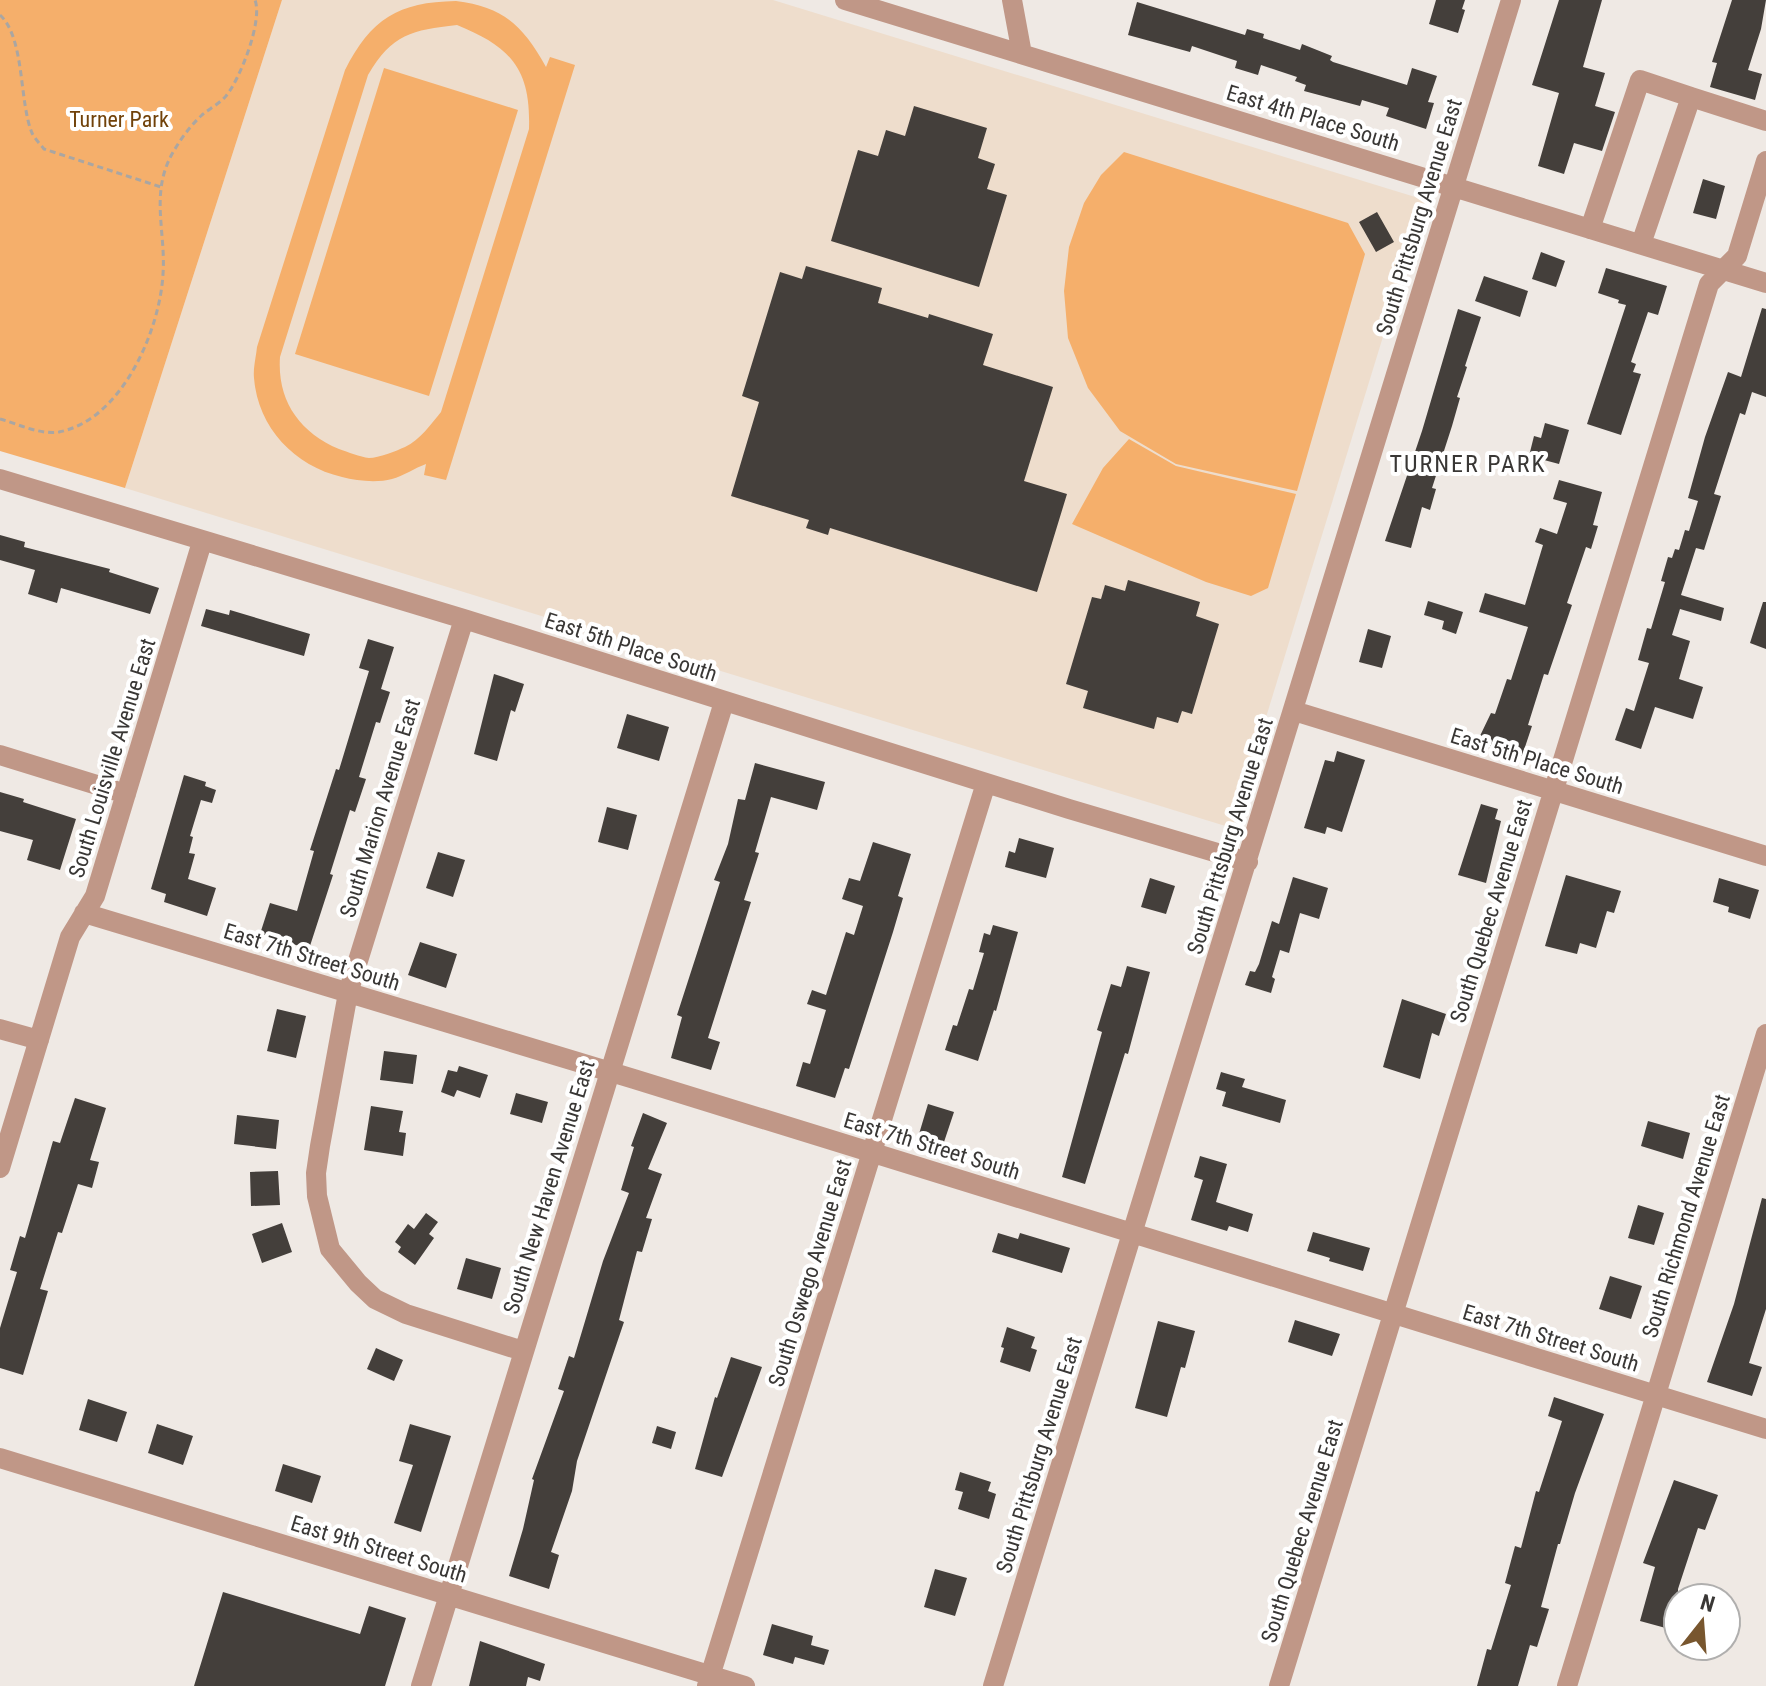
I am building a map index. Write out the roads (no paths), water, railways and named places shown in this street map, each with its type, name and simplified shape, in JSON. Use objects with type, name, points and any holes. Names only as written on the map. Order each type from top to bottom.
[{"type":"street","name":"East 4th Place South","points":[[845,0],[1766,283]]},
{"type":"street","points":[[1012,0],[1022,54]]},
{"type":"street","name":"South Pittsburg Avenue East","points":[[993,1686],[1511,0]]},
{"type":"street","points":[[1590,229],[1640,80],[1766,121]]},
{"type":"street","points":[[1641,244],[1691,97]]},
{"type":"street","name":"South Quebec Avenue East","points":[[1279,1686],[1709,284],[1737,256],[1766,161]]},
{"type":"street","name":"East 5th Place South","points":[[0,479],[1248,862]]},
{"type":"street","name":"South Louisville Avenue East","points":[[0,1168],[70,937],[95,896],[202,542]]},
{"type":"street","name":"South Marion Avenue East","points":[[464,619],[348,993],[316,1173],[319,1209],[330,1249],[375,1299],[406,1314],[523,1351]]},
{"type":"street","name":"South New Haven Avenue East","points":[[421,1686],[724,702]]},
{"type":"street","name":"East 5th Place South","points":[[1294,711],[1766,856]]},
{"type":"street","points":[[0,755],[126,794]]},
{"type":"street","name":"South Oswego Avenue East","points":[[708,1681],[986,783]]},
{"type":"street","name":"East 7th Street South","points":[[84,913],[1766,1429]]},
{"type":"street","points":[[0,1029],[39,1040]]},
{"type":"street","name":"South Richmond Avenue East","points":[[1567,1686],[1766,1034]]},
{"type":"street","name":"East 9th Street South","points":[[0,1458],[449,1595],[708,1681],[745,1686]]},
{"type":"district","name":"TURNER PARK","points":[[1468,464]]},
{"type":"park label","name":"Turner Park","points":[[119,119]]}]
